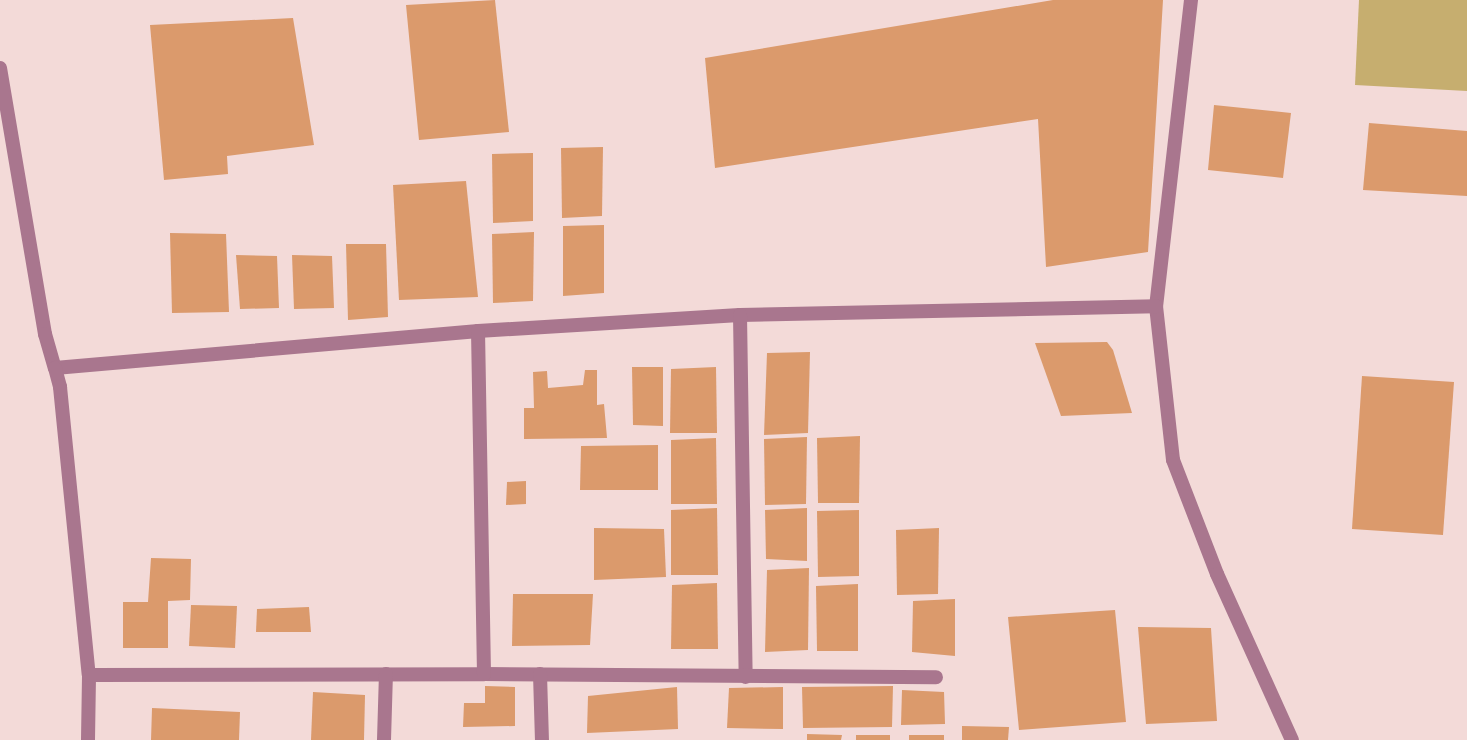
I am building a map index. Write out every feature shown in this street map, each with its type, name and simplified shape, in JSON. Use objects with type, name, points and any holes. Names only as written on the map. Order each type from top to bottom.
[{"type":"street","points":[[1191,0],[1156,306],[1173,460],[1217,574],[1292,740]]},
{"type":"street","points":[[0,68],[45,334],[60,387],[89,675],[88,740]]},
{"type":"street","points":[[55,368],[478,331],[740,315],[1156,306]]},
{"type":"street","points":[[740,315],[746,677]]},
{"type":"street","points":[[478,331],[484,674]]},
{"type":"street","points":[[384,740],[386,674]]},
{"type":"street","points":[[540,674],[542,740]]},
{"type":"street","points":[[89,675],[936,677]]},
{"type":"shaded area","points":[[1359,0],[1467,0],[1467,91],[1355,85]]},
{"type":"building","points":[[495,0],[509,132],[419,140],[406,5]]},
{"type":"building","points":[[1053,0],[1163,0],[1148,252],[1046,267],[1038,119],[715,168],[705,58]]},
{"type":"building","points":[[293,18],[314,145],[227,156],[228,174],[164,180],[150,25]]},
{"type":"building","points":[[1214,105],[1291,113],[1283,178],[1208,170]]},
{"type":"building","points":[[1369,123],[1467,131],[1467,196],[1363,190]]},
{"type":"building","points":[[603,147],[602,216],[562,218],[561,148]]},
{"type":"building","points":[[533,153],[533,221],[493,223],[492,154]]},
{"type":"building","points":[[466,181],[478,297],[399,300],[393,185]]},
{"type":"building","points":[[604,225],[604,293],[563,296],[563,226]]},
{"type":"building","points":[[534,232],[533,301],[493,303],[492,234]]},
{"type":"building","points":[[170,233],[226,234],[229,312],[172,313]]},
{"type":"building","points":[[346,244],[386,244],[388,317],[348,320]]},
{"type":"building","points":[[236,255],[277,256],[279,308],[240,309]]},
{"type":"building","points":[[292,255],[332,256],[334,308],[294,309]]},
{"type":"building","points":[[1107,342],[1113,350],[1132,413],[1061,416],[1035,343]]},
{"type":"building","points":[[810,352],[808,433],[764,435],[767,353]]},
{"type":"building","points":[[632,367],[663,367],[663,426],[633,425]]},
{"type":"building","points":[[716,367],[717,433],[670,433],[671,369]]},
{"type":"building","points":[[585,370],[597,370],[597,405],[604,404],[607,438],[524,439],[524,408],[534,408],[533,372],[547,371],[548,388],[583,385]]},
{"type":"building","points":[[1362,376],[1454,382],[1443,535],[1352,529]]},
{"type":"building","points":[[860,436],[859,503],[818,503],[817,438]]},
{"type":"building","points":[[807,437],[806,504],[765,505],[764,439]]},
{"type":"building","points":[[716,438],[717,504],[671,504],[671,440]]},
{"type":"building","points":[[658,445],[658,490],[580,490],[581,446]]},
{"type":"building","points":[[526,481],[526,504],[506,505],[507,482]]},
{"type":"building","points":[[717,508],[718,575],[671,575],[671,510]]},
{"type":"building","points":[[807,508],[807,561],[766,559],[765,510]]},
{"type":"building","points":[[859,510],[859,576],[818,577],[817,511]]},
{"type":"building","points":[[594,528],[664,529],[666,577],[594,580]]},
{"type":"building","points":[[939,528],[938,594],[897,595],[896,530]]},
{"type":"building","points":[[151,558],[191,559],[190,600],[168,601],[168,648],[123,648],[123,602],[148,602]]},
{"type":"building","points":[[809,568],[808,650],[765,652],[767,570]]},
{"type":"building","points":[[717,583],[718,649],[671,649],[672,585]]},
{"type":"building","points":[[858,584],[858,651],[817,651],[816,586]]},
{"type":"building","points":[[513,594],[593,594],[590,645],[512,646]]},
{"type":"building","points":[[955,599],[955,656],[912,652],[913,601]]},
{"type":"building","points":[[191,605],[237,606],[235,648],[189,646]]},
{"type":"building","points":[[309,607],[311,632],[256,632],[257,609]]},
{"type":"building","points":[[1115,610],[1126,722],[1019,730],[1008,617]]},
{"type":"building","points":[[1138,627],[1211,628],[1217,721],[1146,724]]},
{"type":"building","points":[[485,686],[515,687],[515,726],[463,727],[464,703],[485,703]]},
{"type":"building","points":[[893,686],[892,727],[803,728],[802,687]]},
{"type":"building","points":[[677,687],[678,729],[587,733],[588,696]]},
{"type":"building","points":[[783,687],[783,729],[727,728],[729,688]]},
{"type":"building","points":[[902,690],[944,692],[945,724],[901,725]]},
{"type":"building","points":[[313,692],[365,695],[364,740],[311,740]]},
{"type":"building","points":[[152,708],[240,712],[239,740],[151,740]]},
{"type":"building","points":[[962,726],[1009,727],[1008,740],[962,740]]},
{"type":"building","points":[[807,734],[842,735],[841,740],[807,740]]},
{"type":"building","points":[[856,735],[890,735],[890,740],[856,740]]},
{"type":"building","points":[[909,735],[944,735],[944,740],[909,740]]}]
